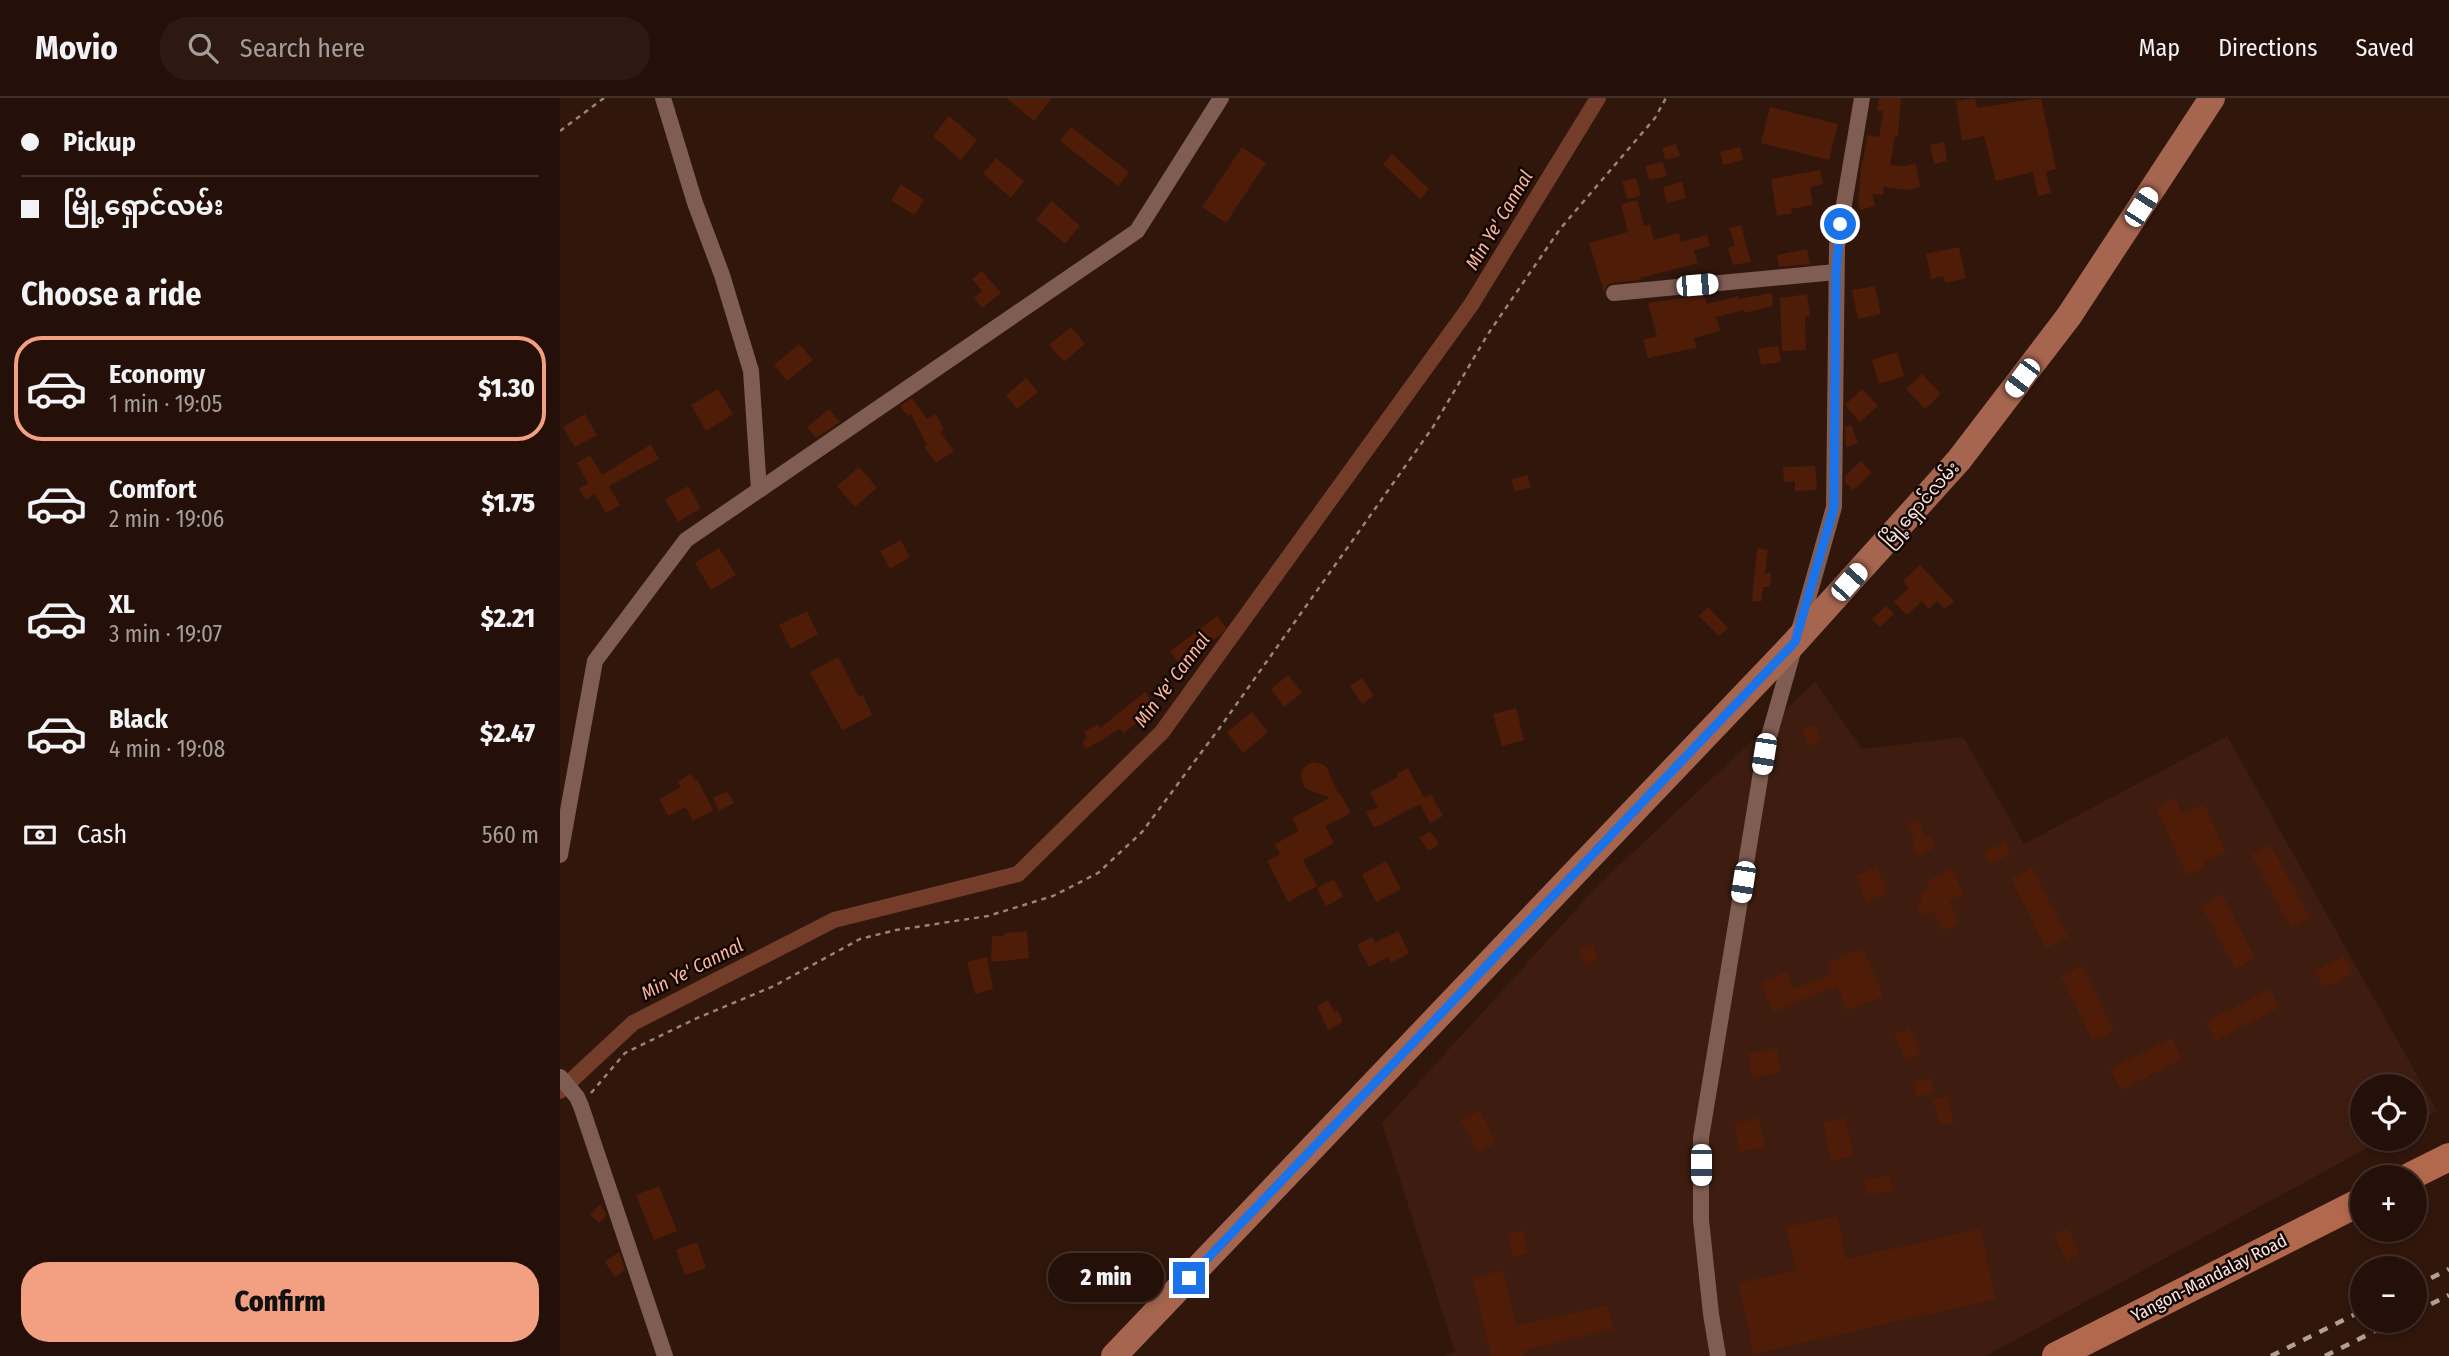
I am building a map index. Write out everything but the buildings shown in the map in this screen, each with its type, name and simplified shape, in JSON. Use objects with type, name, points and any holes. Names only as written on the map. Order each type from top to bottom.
[{"type":"highway","points":[[2427,1168],[2449,1157]]},
{"type":"highway","name":"Yangon-Mandalay Road","points":[[2056,1356],[2350,1206]]},
{"type":"main road","name":"မြို့ရှောင်လမ်း","points":[[1114,1356],[1795,642],[1968,449],[2069,316],[2212,98]]},
{"type":"street","points":[[663,98],[751,371],[759,490]]},
{"type":"street","points":[[560,855],[595,661],[686,540],[1137,231],[1221,98]]},
{"type":"street","points":[[1718,1356],[1701,1220],[1701,1138],[1764,754],[1834,507],[1837,246],[1862,98]]},
{"type":"street","points":[[1614,293],[1836,272]]},
{"type":"street","points":[[560,1077],[581,1106],[665,1356]]},
{"type":"path","points":[[560,131],[604,98]]},
{"type":"path","points":[[581,1106],[625,1053],[695,1018],[774,986],[860,939],[896,930],[988,916],[1053,897],[1098,873],[1142,832],[1222,726],[1433,427],[1488,334],[1560,229],[1655,118],[1666,98]]},
{"type":"shaded area","points":[[1815,682],[1862,749],[1963,737],[2024,844],[2227,736],[2416,1074],[2350,1074],[2350,1151],[2362,1151],[1986,1356],[1444,1356],[1455,1352],[1382,1123],[1599,884]]},
{"type":"shaded area","points":[[2427,1093],[2437,1111],[2427,1116]]},
{"type":"waterway","name":"Min Ye' Cannal","points":[[560,1091],[633,1023],[834,920],[1018,874],[1162,732],[1471,305],[1598,98]]},
{"type":"railway","points":[[2427,1280],[2449,1269]]},
{"type":"railway","points":[[2427,1306],[2449,1295]]},
{"type":"railway","points":[[2271,1356],[2350,1317]]},
{"type":"railway","points":[[2325,1356],[2371,1333]]},
{"type":"route","points":[[1189,1278],[1795,642],[1834,507],[1836,272],[1840,224]]}]
